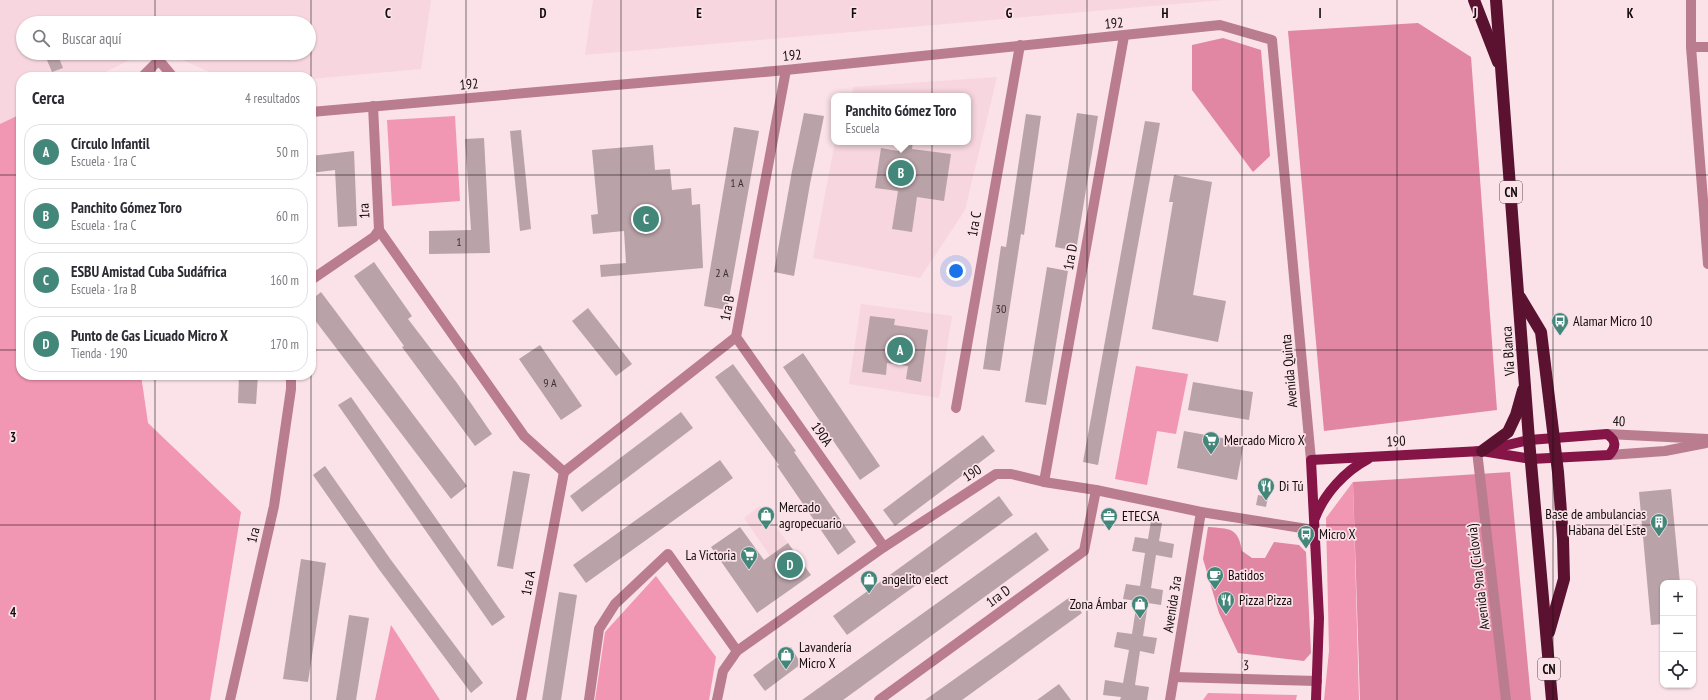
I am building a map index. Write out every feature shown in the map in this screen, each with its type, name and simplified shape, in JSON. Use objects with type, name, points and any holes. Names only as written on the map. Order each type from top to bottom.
[{"type":"highway","points":[[1474,0],[1503,74]]},
{"type":"highway","name":"Vía Blanca","points":[[1496,0],[1503,74],[1529,440],[1552,700]]},
{"type":"highway","points":[[1519,294],[1541,332],[1554,438],[1564,539],[1564,579],[1547,639]]},
{"type":"highway","points":[[1480,451],[1508,432],[1516,415],[1526,383]]},
{"type":"main road","name":"40","points":[[1529,440],[1607,434]]},
{"type":"main road","points":[[1531,459],[1609,455],[1614,449],[1615,444],[1613,438],[1607,434]]},
{"type":"main road","name":"190","points":[[1311,460],[1480,451],[1529,440]]},
{"type":"main road","name":"190","points":[[1480,451],[1531,459]]},
{"type":"main road","points":[[1314,526],[1319,507],[1337,484],[1356,465],[1372,457]]},
{"type":"main road","name":"Avenida Quinta","points":[[1311,460],[1318,618],[1316,700]]},
{"type":"street","points":[[1691,0],[1691,47],[1707,233],[1708,264]]},
{"type":"street","name":"192","points":[[316,112],[786,70],[1220,25],[1272,40]]},
{"type":"street","name":"1ra D","points":[[1044,482],[1124,36]]},
{"type":"street","name":"Avenida Quinta","points":[[1272,40],[1311,460]]},
{"type":"street","name":"1ra C","points":[[956,408],[1020,45]]},
{"type":"street","points":[[1691,47],[1708,47]]},
{"type":"street","points":[[146,72],[154,60]]},
{"type":"street","points":[[159,60],[169,72]]},
{"type":"street","name":"1ra B","points":[[564,472],[736,337],[786,70]]},
{"type":"street","name":"1ra","points":[[316,277],[374,237],[379,230],[373,106]]},
{"type":"street","points":[[379,230],[524,436],[564,472]]},
{"type":"street","name":"190A","points":[[736,337],[884,547]]},
{"type":"street","name":"1ra","points":[[230,700],[274,506],[291,389],[291,380]]},
{"type":"street","name":"40","points":[[1607,434],[1708,439]]},
{"type":"street","points":[[1609,455],[1665,451],[1708,443]]},
{"type":"street","name":"Avenida 9na (Ciclovía)","points":[[1480,451],[1506,700]]},
{"type":"street","name":"1ra A","points":[[521,700],[564,472]]},
{"type":"street","name":"190","points":[[717,700],[723,671],[737,651],[884,547],[996,474],[1011,474],[1044,482],[1096,490],[1201,512],[1314,526]]},
{"type":"street","name":"1ra D","points":[[879,700],[1084,551],[1096,490]]},
{"type":"street","name":"Avenida 3ra","points":[[1170,700],[1201,512]]},
{"type":"street","points":[[589,700],[599,629],[615,604],[668,554],[737,651]]},
{"type":"street","name":"3","points":[[1174,677],[1317,681]]},
{"type":"shaded area","points":[[0,0],[431,0],[421,69],[316,79],[316,72],[210,72],[183,60],[316,60],[316,16],[16,16],[16,60],[130,60],[105,72],[16,72],[16,116],[0,124]]},
{"type":"shaded area","points":[[593,0],[1223,0],[585,55]]},
{"type":"shaded area","points":[[1418,23],[1471,57],[1497,410],[1324,431],[1288,31]]},
{"type":"shaded area","points":[[1223,38],[1261,50],[1270,156],[1253,172],[1192,90],[1192,45]]},
{"type":"shaded area","points":[[997,77],[965,210],[920,278],[813,258],[834,145],[971,145],[971,93],[852,93],[853,87]]},
{"type":"shaded area","points":[[16,116],[16,380],[142,380],[148,423],[241,512],[210,700],[0,700],[0,124]]},
{"type":"shaded area","points":[[455,116],[460,201],[392,206],[387,120]]},
{"type":"shaded area","points":[[861,304],[952,316],[939,398],[849,384]]},
{"type":"shaded area","points":[[1136,366],[1188,374],[1176,434],[1157,431],[1147,485],[1115,479]]},
{"type":"shaded area","points":[[1510,472],[1531,700],[1360,700],[1353,482]]},
{"type":"shaded area","points":[[1353,482],[1359,700],[1324,700],[1329,651],[1326,518]]},
{"type":"shaded area","name":"Mercado agropecuario","points":[[760,506],[788,543],[770,556],[744,518]]},
{"type":"shaded area","points":[[1208,527],[1227,529],[1235,533],[1238,537],[1242,551],[1252,558],[1265,558],[1274,542],[1299,545],[1306,552],[1311,653],[1304,661],[1238,653],[1219,613],[1203,559]]},
{"type":"shaded area","points":[[656,576],[716,657],[709,700],[595,700],[605,632]]},
{"type":"shaded area","points":[[391,625],[440,700],[375,700]]},
{"type":"shaded area","points":[[1208,693],[1297,695],[1296,700],[1203,700]]},
{"type":"building","points":[[47,60],[60,60],[63,68],[52,72]]},
{"type":"building","points":[[804,113],[824,116],[810,184],[794,276],[774,272]]},
{"type":"building","points":[[1077,113],[1098,116],[1076,251],[1055,247]]},
{"type":"building","points":[[1026,114],[1041,116],[1024,235],[1021,234],[1000,371],[983,369],[1001,246],[1006,247]]},
{"type":"building","points":[[1145,121],[1160,123],[1098,465],[1083,462]]},
{"type":"building","points":[[734,127],[759,131],[727,310],[704,306]]},
{"type":"building","points":[[521,130],[531,229],[520,231],[510,131]]},
{"type":"building","points":[[484,138],[490,253],[429,254],[429,231],[471,230],[465,139]]},
{"type":"building","points":[[653,145],[655,170],[670,169],[672,190],[691,188],[692,205],[700,204],[703,268],[601,277],[600,265],[626,263],[624,231],[593,234],[591,215],[598,214],[592,150]]},
{"type":"building","points":[[899,145],[913,145],[912,149],[951,154],[944,201],[917,197],[912,232],[892,229],[898,191],[875,188],[881,148],[898,151]]},
{"type":"building","points":[[354,151],[357,226],[338,227],[335,170],[316,172],[316,155]]},
{"type":"building","points":[[1174,175],[1212,182],[1193,295],[1226,301],[1218,342],[1152,329],[1173,202],[1169,202]]},
{"type":"building","points":[[374,262],[412,316],[408,319],[457,383],[492,434],[475,446],[402,347],[404,346],[354,276]]},
{"type":"building","points":[[1047,267],[1068,271],[1046,405],[1025,402]]},
{"type":"building","points":[[321,292],[467,486],[451,499],[316,322],[316,296]]},
{"type":"building","points":[[588,308],[632,364],[616,376],[572,321]]},
{"type":"building","points":[[870,316],[895,319],[894,325],[928,330],[921,382],[906,379],[908,366],[887,363],[886,375],[862,372]]},
{"type":"building","points":[[540,345],[582,406],[561,420],[519,359]]},
{"type":"building","points":[[803,353],[880,466],[860,480],[783,367]]},
{"type":"building","points":[[733,364],[796,451],[794,452],[856,542],[838,555],[777,466],[779,465],[715,377]]},
{"type":"building","points":[[239,380],[258,380],[256,404],[238,403]]},
{"type":"building","points":[[1193,382],[1253,392],[1249,420],[1188,410]]},
{"type":"building","points":[[351,397],[505,617],[492,626],[338,405]]},
{"type":"building","points":[[681,412],[693,428],[582,512],[570,496]]},
{"type":"building","name":"Mercado Micro X","points":[[1184,431],[1244,442],[1237,480],[1177,468]]},
{"type":"building","points":[[983,435],[995,451],[895,526],[883,510]]},
{"type":"building","points":[[720,460],[733,478],[586,583],[573,565]]},
{"type":"building","points":[[325,466],[391,560],[483,683],[471,693],[378,568],[313,475]]},
{"type":"building","points":[[513,471],[530,474],[513,569],[497,566]]},
{"type":"building","name":"Base de ambulancias Habana del Este","points":[[1671,489],[1680,580],[1660,580],[1660,624],[1651,625],[1639,492]]},
{"type":"building","points":[[1258,495],[1268,497],[1266,507],[1256,505]]},
{"type":"building","points":[[999,496],[1013,515],[847,635],[833,616]]},
{"type":"building","points":[[1151,521],[1162,523],[1159,541],[1174,544],[1172,558],[1156,555],[1151,588],[1163,590],[1161,605],[1148,603],[1143,636],[1157,638],[1154,654],[1140,651],[1135,685],[1149,687],[1147,700],[1120,700],[1121,697],[1103,695],[1105,680],[1123,683],[1129,650],[1114,647],[1117,632],[1132,634],[1137,601],[1123,599],[1126,584],[1140,586],[1145,553],[1132,551],[1135,537],[1148,539]]},
{"type":"building","name":"La Victoria","points":[[740,527],[764,560],[788,543],[811,575],[757,613],[711,547]]},
{"type":"building","points":[[1036,532],[1049,550],[843,700],[802,700]]},
{"type":"building","points":[[301,559],[326,563],[308,682],[283,679]]},
{"type":"building","points":[[559,592],[577,595],[561,700],[542,700]]},
{"type":"building","points":[[1070,597],[1082,613],[962,700],[925,700]]},
{"type":"building","points":[[349,615],[369,618],[356,700],[336,700]]},
{"type":"building","points":[[791,647],[801,664],[765,691],[753,675]]},
{"type":"building","points":[[1059,684],[1071,700],[1037,700]]},
{"type":"place","name":"Panchito Gómez Toro","points":[[901,173]]},
{"type":"place","name":"ESBU Amistad Cuba Sudáfrica","points":[[646,219]]},
{"type":"place","name":"Alamar Micro 10","points":[[1560,336]]},
{"type":"place","name":"Círculo Infantil","points":[[900,350]]},
{"type":"place","name":"Mercado Micro X","points":[[1211,455]]},
{"type":"place","name":"Di Tú","points":[[1266,501]]},
{"type":"place","name":"Mercado agropecuario","points":[[766,530]]},
{"type":"place","name":"ETECSA","points":[[1109,531]]},
{"type":"place","name":"Base de ambulancias Habana del Este","points":[[1659,537]]},
{"type":"place","name":"Micro X","points":[[1306,549]]},
{"type":"place","name":"Punto de Gas Licuado Micro X","points":[[790,565]]},
{"type":"place","name":"La Victoria","points":[[749,570]]},
{"type":"place","name":"Batidos","points":[[1215,590]]},
{"type":"place","name":"angelito elect","points":[[869,594]]},
{"type":"place","name":"Pizza Pizza","points":[[1226,615]]},
{"type":"place","name":"Zona Ámbar","points":[[1140,619]]},
{"type":"place","name":"Lavandería Micro X","points":[[786,670]]}]
